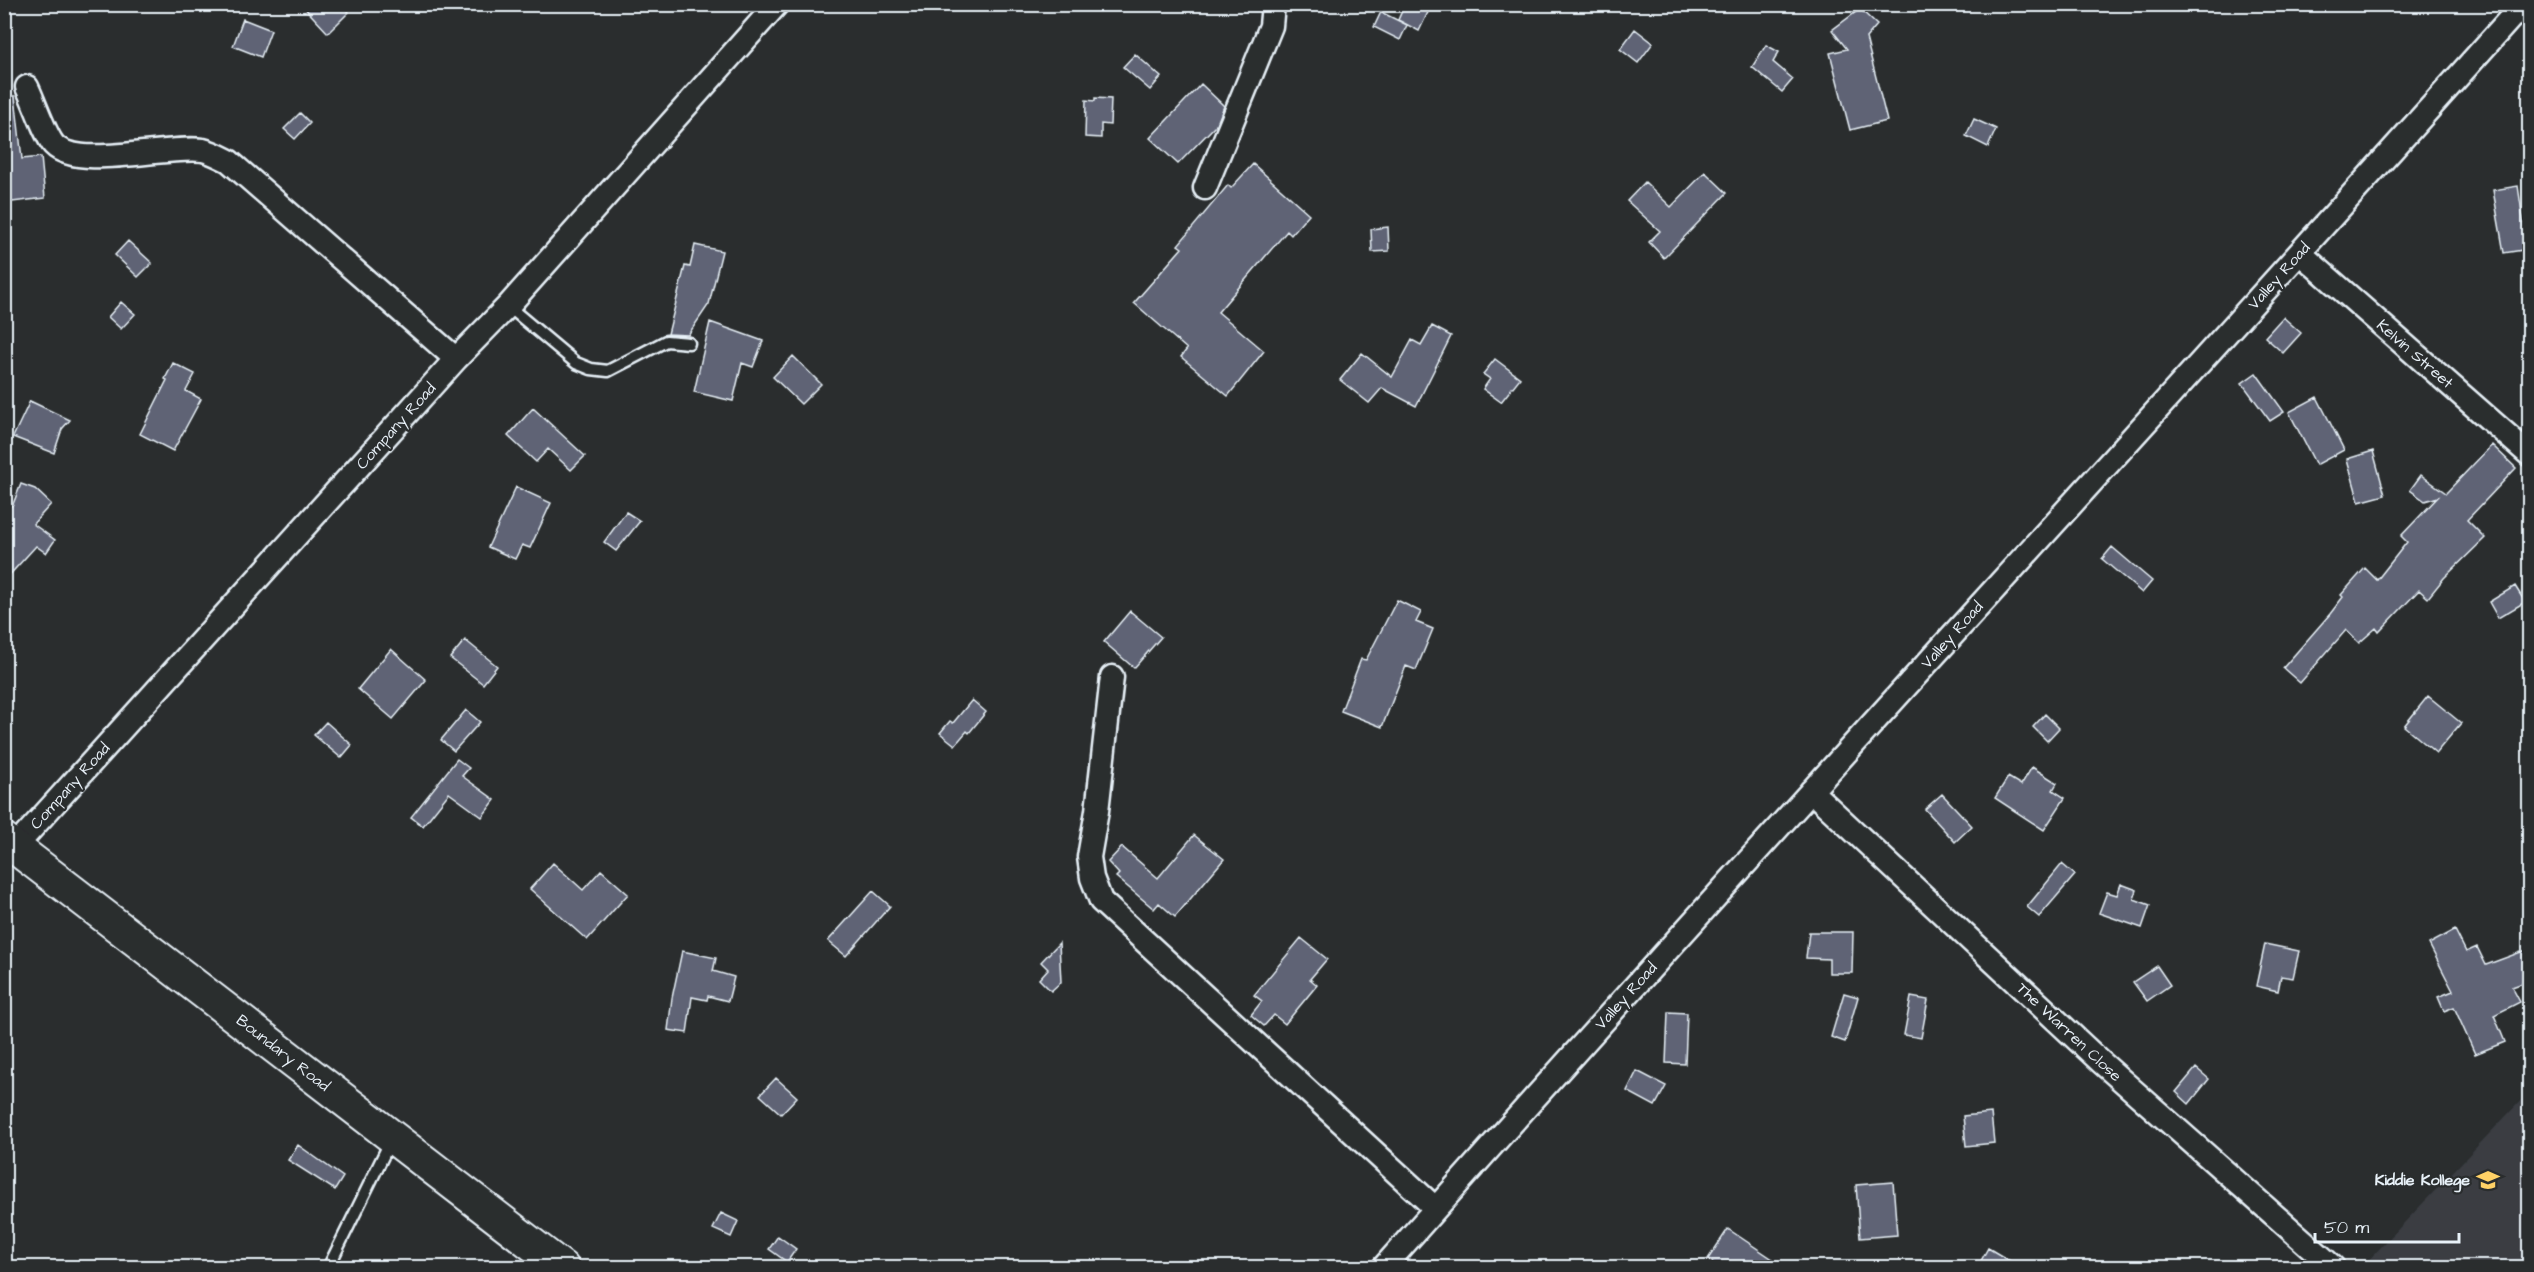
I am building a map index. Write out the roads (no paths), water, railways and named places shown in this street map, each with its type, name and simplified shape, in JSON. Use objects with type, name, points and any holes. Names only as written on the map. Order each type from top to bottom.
[{"type":"main road","name":"Boundary Road","points":[[10,843],[563,1268]]},
{"type":"street","name":"Company Road","points":[[10,843],[456,359],[508,306],[777,4]]},
{"type":"street","points":[[1205,188],[1271,26],[1273,4]]},
{"type":"street","name":"Valley Road","points":[[1383,1268],[2523,4]]},
{"type":"street","points":[[27,87],[53,144],[66,152],[83,157],[182,149],[203,150],[229,161],[456,359]]},
{"type":"street","name":"Kelvin Street","points":[[2300,253],[2529,455]]},
{"type":"street","points":[[1112,677],[1097,811],[1089,857],[1092,878],[1101,901],[1435,1208]]},
{"type":"street","name":"The Warren Close","points":[[1811,791],[2101,1062],[2333,1267]]},
{"type":"lane","points":[[508,306],[576,363],[591,369],[608,371],[666,341],[689,343]]},
{"type":"lane","points":[[328,1268],[393,1137]]},
{"type":"place","name":"Kiddie Kollege","points":[[2488,1180]]}]
